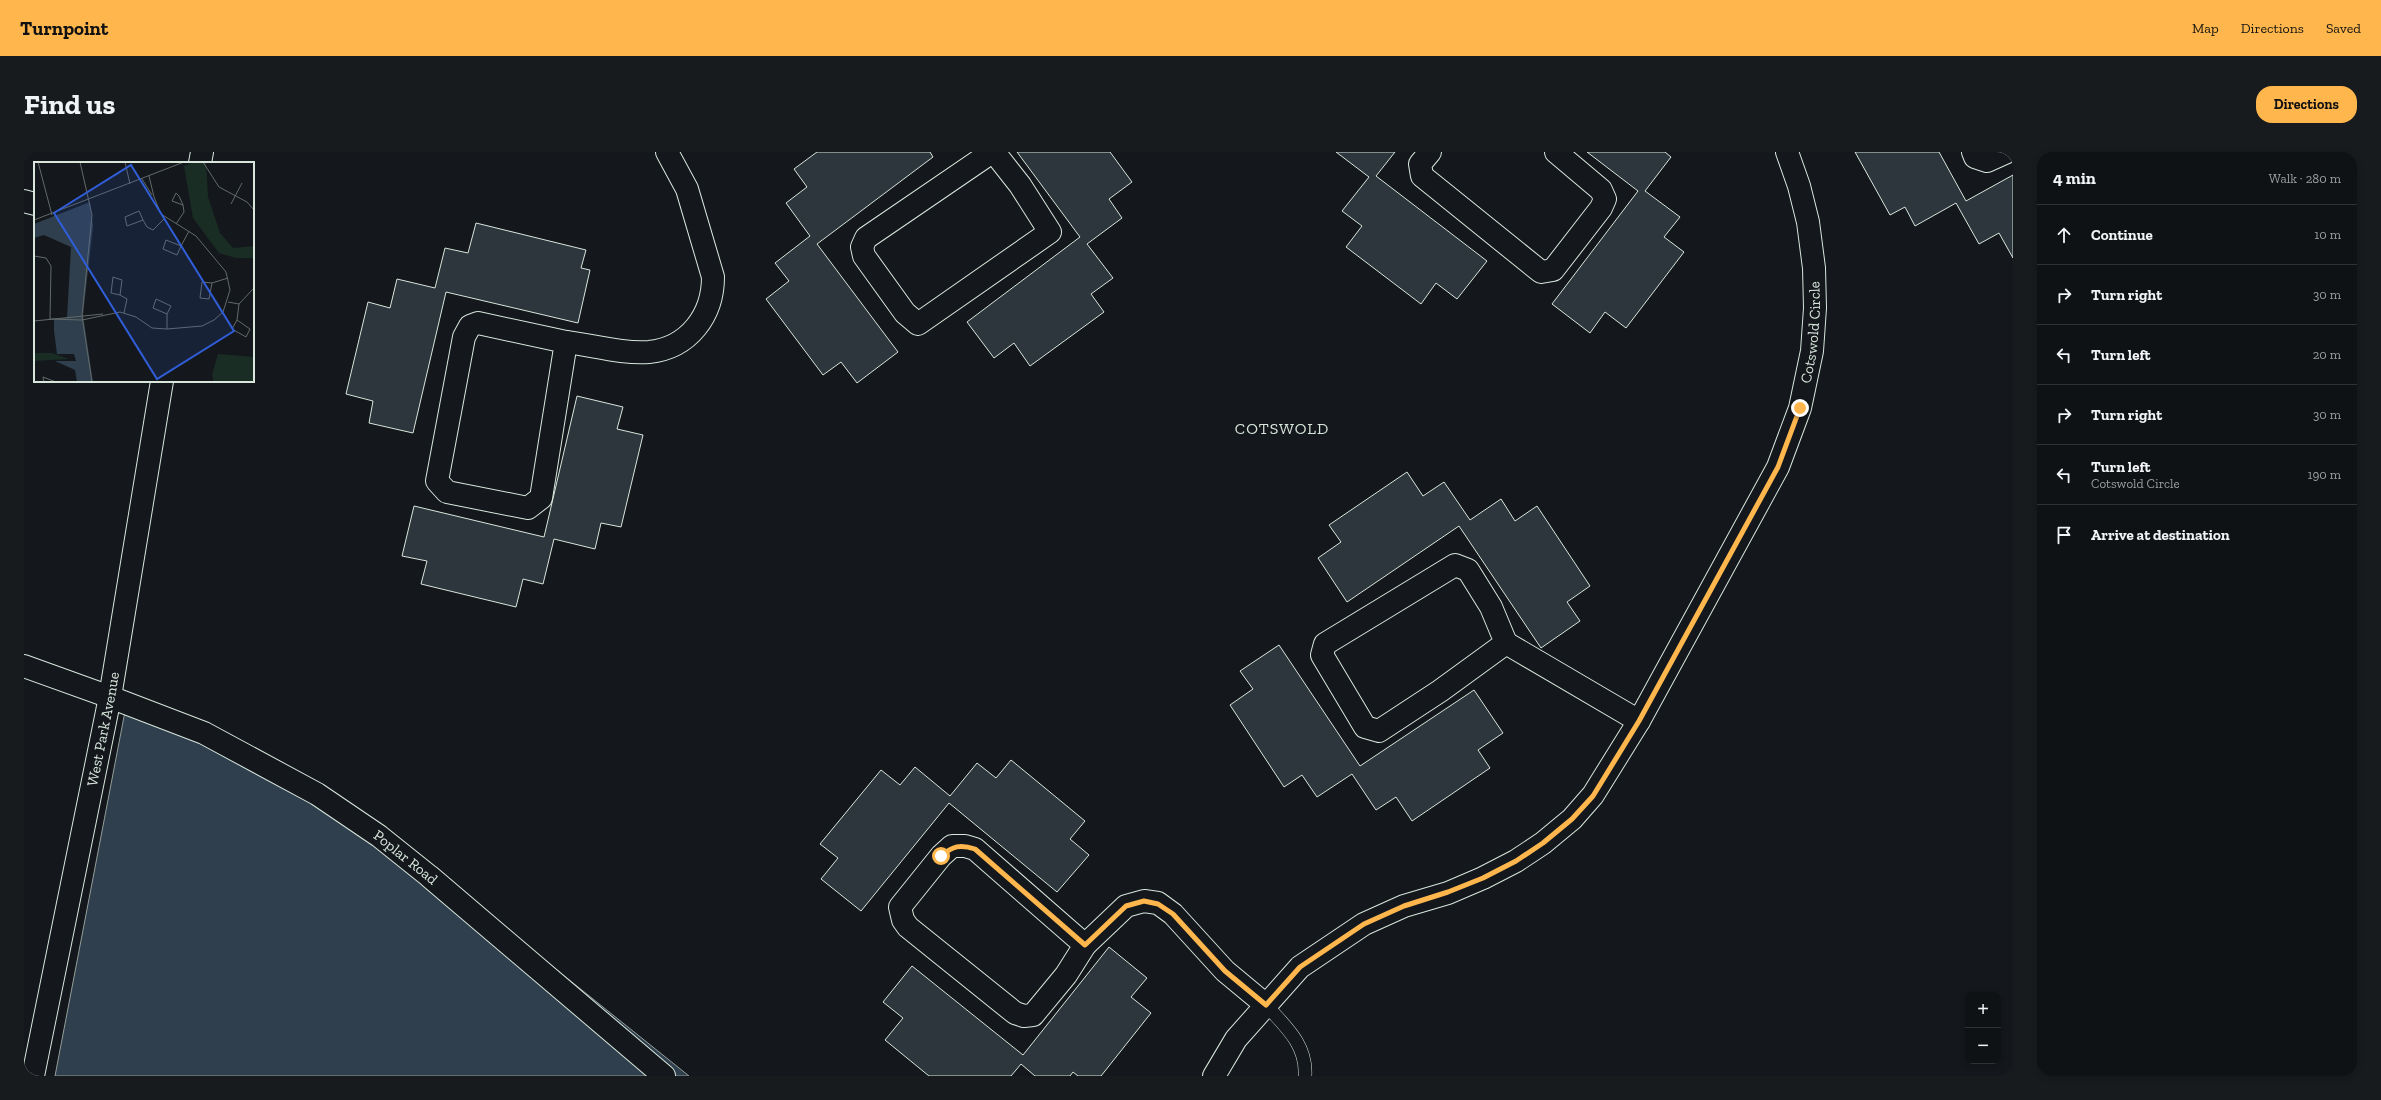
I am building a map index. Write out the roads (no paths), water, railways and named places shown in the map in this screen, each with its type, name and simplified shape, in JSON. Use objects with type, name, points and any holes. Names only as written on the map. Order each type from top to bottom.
[{"type":"street","points":[[200,162],[202,152]]},
{"type":"street","points":[[566,342],[541,498],[528,508],[447,492],[437,481],[464,337],[470,326],[478,323],[566,342],[648,352],[668,348],[691,335],[706,315],[713,291],[713,276],[687,190],[667,152]]},
{"type":"street","points":[[993,152],[1020,185],[1050,232],[918,324],[904,314],[864,256],[862,247],[866,238],[993,152]]},
{"type":"street","points":[[1430,152],[1420,164],[1422,176],[1541,272],[1553,270],[1601,208],[1605,199],[1601,190],[1556,152]]},
{"type":"street","name":"Cotswold Circle","points":[[1214,1076],[1236,1039],[1300,967],[1364,924],[1404,906],[1448,892],[1483,878],[1516,861],[1543,843],[1572,819],[1593,796],[1639,721],[1778,467],[1800,408],[1812,351],[1815,308],[1814,268],[1808,222],[1799,186],[1787,152]]},
{"type":"street","points":[[1973,152],[1975,158],[1986,161],[2007,152]]},
{"type":"street","points":[[24,201],[34,204]]},
{"type":"street","name":"West Park Avenue","points":[[33,1076],[110,697],[162,382]]},
{"type":"street","points":[[1506,644],[1440,691],[1379,731],[1365,727],[1322,655],[1325,644],[1455,565],[1468,570],[1491,607],[1506,644],[1639,721]]},
{"type":"street","name":"Poplar Road","points":[[24,666],[204,733],[318,794],[379,836],[429,876],[664,1076]]},
{"type":"street","points":[[1085,945],[975,849],[965,846],[952,846],[941,856],[900,907],[902,920],[908,927],[1015,1013],[1024,1016],[1034,1015],[1066,975],[1085,945],[1126,906],[1144,901],[1158,904],[1173,914],[1225,971],[1266,1005]]},
{"type":"lane","points":[[1266,1005],[1296,1038],[1306,1062],[1305,1076]]},
{"type":"water","points":[[127,701],[350,804],[689,1076],[55,1076]]},
{"type":"district","name":"COTSWOLD","points":[[1282,428]]}]
